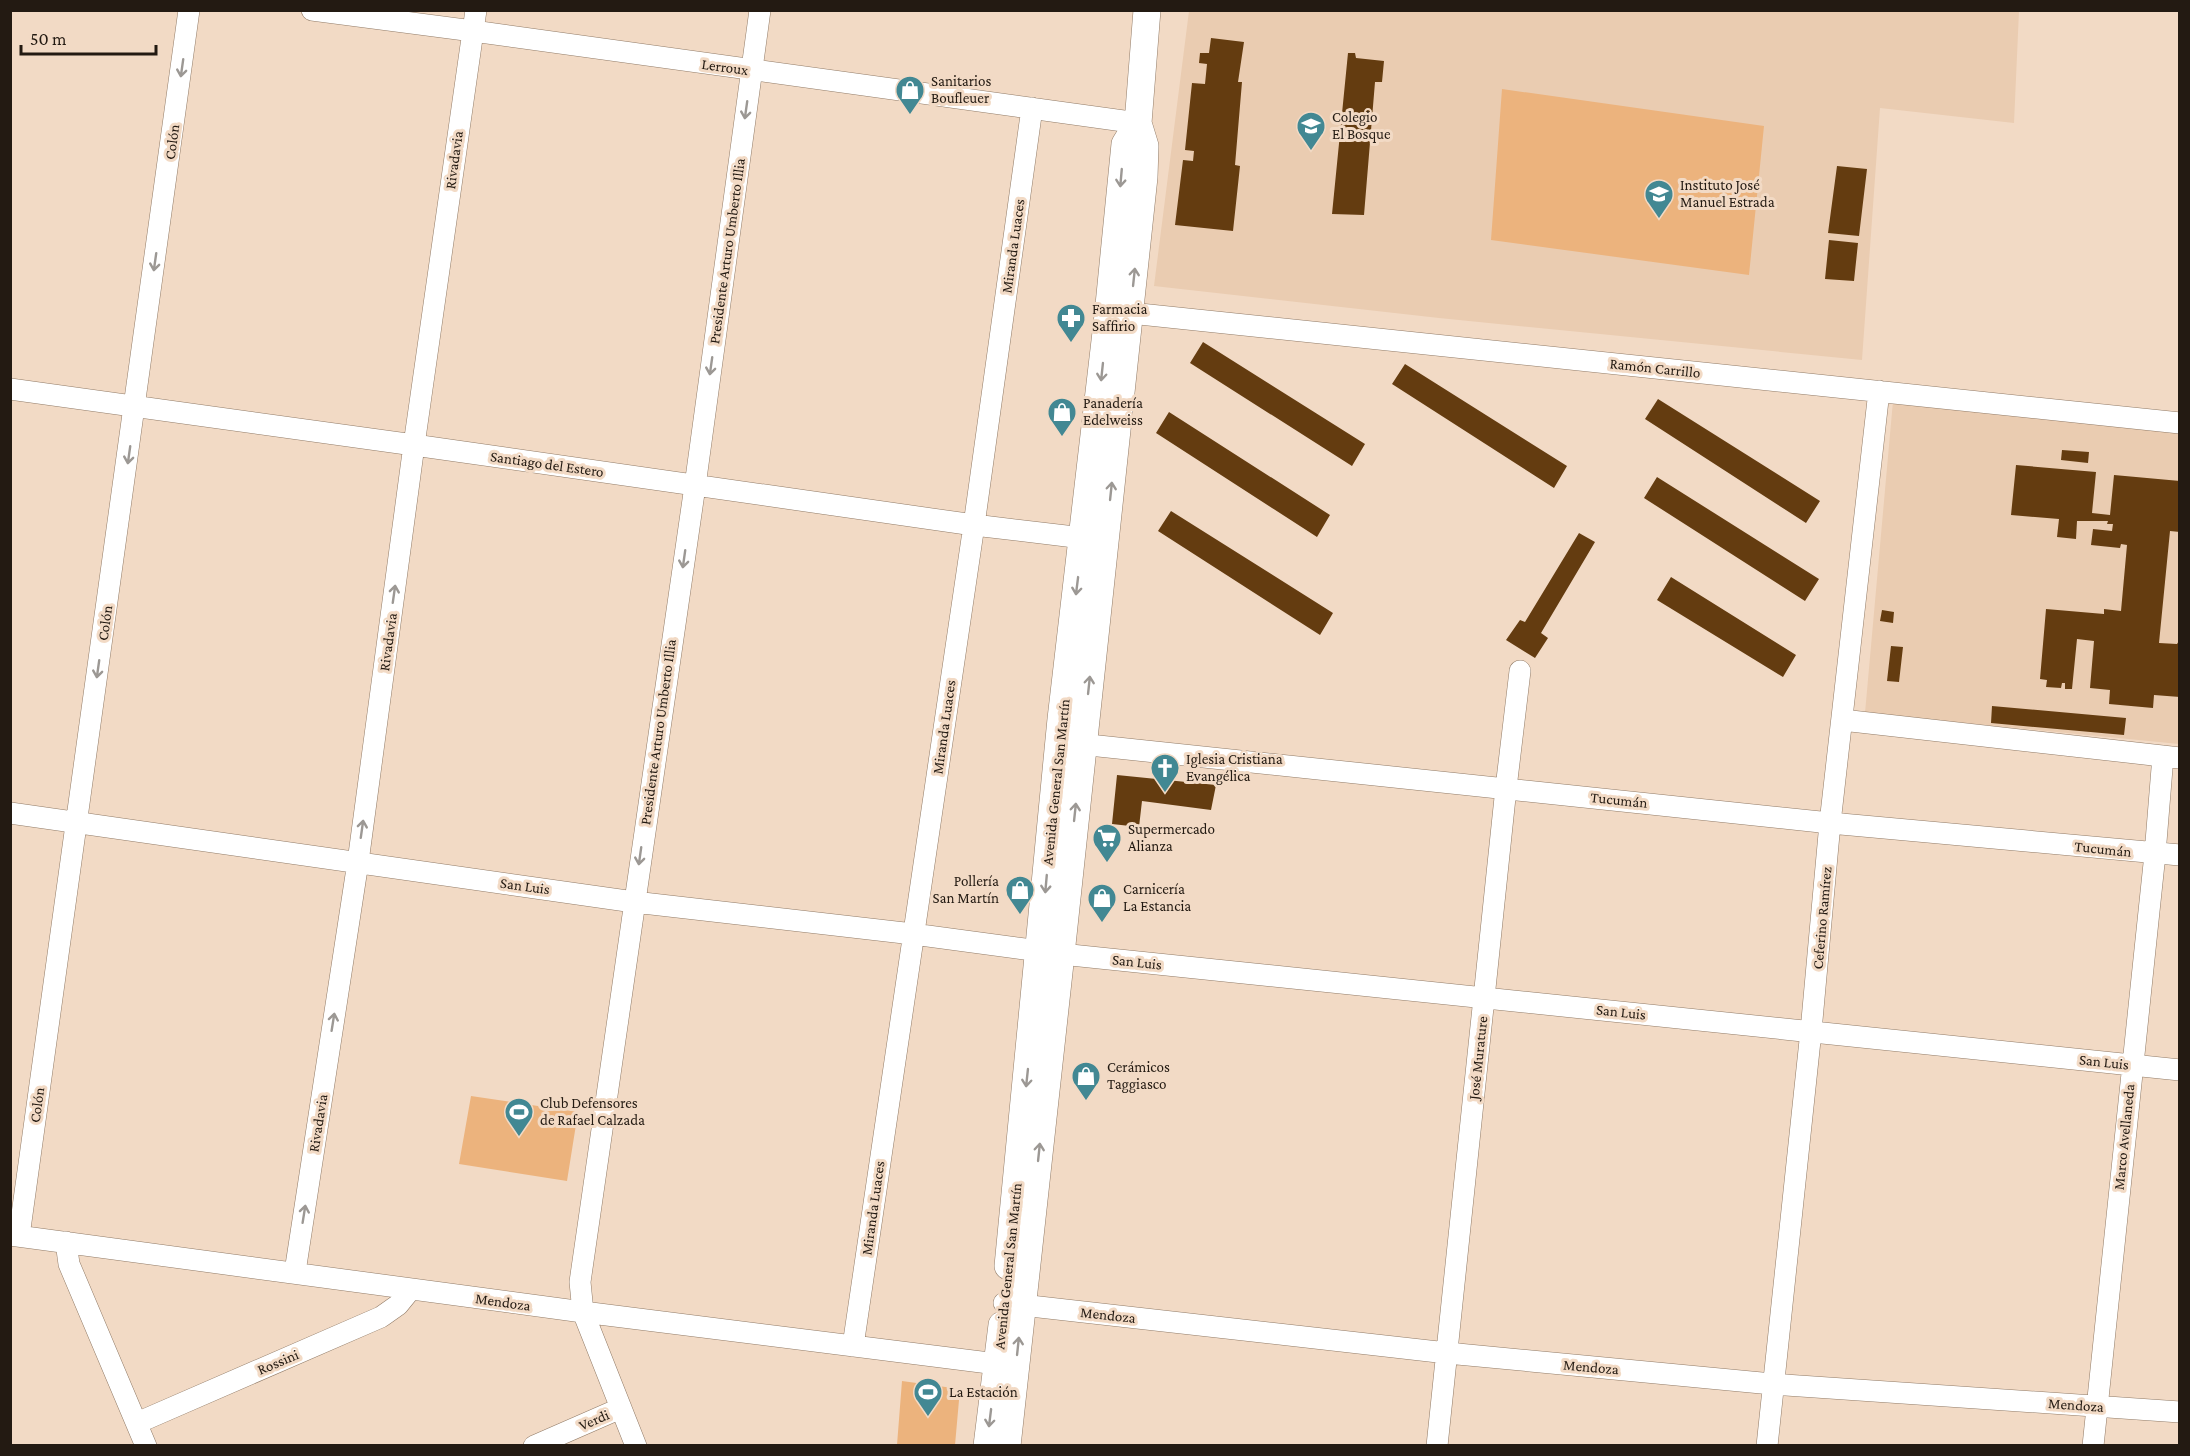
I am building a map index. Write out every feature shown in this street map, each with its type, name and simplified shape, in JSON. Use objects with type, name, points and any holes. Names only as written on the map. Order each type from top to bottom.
[{"type":"main road","name":"Avenida General San Martín","points":[[1071,743],[1130,313],[1145,146],[1138,123],[1148,10]]},
{"type":"main road","name":"Avenida General San Martín","points":[[1007,1446],[1013,1305],[1071,743],[1083,538],[1125,144],[1138,123]]},
{"type":"main road","name":"Avenida General San Martín","points":[[987,1446],[997,1364],[1013,1305]]},
{"type":"street","name":"Colón","points":[[15,1235],[136,407],[189,10]]},
{"type":"street","name":"Lerroux","points":[[312,10],[474,21],[752,71],[1138,123]]},
{"type":"street","name":"Presidente Arturo Umberto Illia","points":[[636,1446],[583,1312],[580,1282],[760,10]]},
{"type":"street","name":"Rivadavia","points":[[295,1272],[358,862],[474,21]]},
{"type":"street","name":"Miranda Luaces","points":[[853,1347],[974,525],[1032,108]]},
{"type":"street","name":"Ramón Carrillo","points":[[1130,313],[2180,423]]},
{"type":"street","name":"Santiago del Estero","points":[[10,389],[974,525],[1083,538]]},
{"type":"street","name":"Ceferino Ramírez","points":[[1767,1446],[1811,1030],[1830,823],[1879,391]]},
{"type":"street","name":"José Murature","points":[[1437,1446],[1520,671]]},
{"type":"street","points":[[1842,720],[2171,757]]},
{"type":"street","name":"Tucumán","points":[[1071,743],[1830,823],[2180,855]]},
{"type":"street","name":"Marco Avellaneda","points":[[2093,1446],[2155,854],[2171,757]]},
{"type":"street","name":"San Luis","points":[[10,813],[634,903],[913,934],[1051,953],[2180,1070]]},
{"type":"street","name":"Mendoza","points":[[15,1235],[583,1312],[997,1364]]},
{"type":"street","points":[[66,1242],[69,1264],[146,1446]]},
{"type":"street","name":"Rossini","points":[[137,1423],[381,1317],[398,1305],[411,1289]]},
{"type":"street","name":"Mendoza","points":[[1013,1305],[1447,1353],[1772,1384],[2180,1412]]},
{"type":"street","name":"Verdi","points":[[534,1446],[621,1408]]},
{"type":"shaded area","name":"Instituto José Manuel Estrada","points":[[1189,11],[2019,11],[2014,123],[1880,108],[1862,360],[1439,318],[1154,286]]},
{"type":"shaded area","points":[[1502,89],[1764,126],[1749,275],[1491,240]]},
{"type":"shaded area","points":[[1893,401],[2179,432],[2179,744],[1865,713]]},
{"type":"shaded area","name":"Club Defensores de Rafael Calzada","points":[[471,1096],[578,1112],[567,1181],[459,1164]]},
{"type":"shaded area","name":"La Estación","points":[[902,1381],[960,1389],[955,1445],[897,1445]]},
{"type":"building","points":[[1211,38],[1244,42],[1238,82],[1242,82],[1235,165],[1240,166],[1233,231],[1175,225],[1183,160],[1193,161],[1194,151],[1185,150],[1192,83],[1205,84],[1207,64],[1199,63],[1200,53],[1209,53]]},
{"type":"building","points":[[1348,53],[1355,53],[1356,58],[1384,61],[1382,82],[1375,82],[1364,215],[1332,214]]},
{"type":"building","points":[[1837,166],[1867,169],[1859,236],[1828,233]]},
{"type":"building","points":[[1829,240],[1858,243],[1854,281],[1825,279]]},
{"type":"building","points":[[1203,342],[1365,444],[1352,466],[1190,363]]},
{"type":"building","points":[[1405,364],[1567,466],[1554,488],[1392,384]]},
{"type":"building","points":[[1658,399],[1820,501],[1806,523],[1645,419]]},
{"type":"building","points":[[1169,412],[1330,515],[1317,537],[1156,433]]},
{"type":"building","points":[[2062,450],[2089,452],[2088,463],[2061,460]]},
{"type":"building","points":[[2016,465],[2096,472],[2092,513],[2110,515],[2114,475],[2180,481],[2180,532],[2170,531],[2159,643],[2177,644],[2180,639],[2180,697],[2154,695],[2153,708],[2109,704],[2110,690],[2090,688],[2094,641],[2077,639],[2072,689],[2065,689],[2065,683],[2062,683],[2061,688],[2046,687],[2047,680],[2040,679],[2046,609],[2104,614],[2104,609],[2121,611],[2127,545],[2121,544],[2120,548],[2091,545],[2093,529],[2112,531],[2113,524],[2107,524],[2108,521],[2077,521],[2076,539],[2057,537],[2059,519],[2011,515]]},
{"type":"building","points":[[1657,477],[1819,579],[1805,601],[1644,498]]},
{"type":"building","points":[[1171,511],[1333,613],[1320,635],[1158,531]]},
{"type":"building","points":[[1579,533],[1595,542],[1541,633],[1548,638],[1535,658],[1506,640],[1520,620],[1525,622]]},
{"type":"building","points":[[1671,577],[1796,655],[1783,677],[1657,600]]},
{"type":"building","points":[[1882,610],[1894,612],[1893,623],[1880,621]]},
{"type":"building","points":[[1891,646],[1903,647],[1899,682],[1887,681]]},
{"type":"building","points":[[1992,706],[2126,718],[2124,735],[1991,723]]},
{"type":"building","name":"Iglesia Cristiana Evangélica","points":[[1117,775],[1216,785],[1211,810],[1142,801],[1139,827],[1112,824]]},
{"type":"place","name":"Sanitarios Boufleuer","points":[[910,116]]},
{"type":"place","name":"Colegio El Bosque","points":[[1311,152]]},
{"type":"place","name":"Instituto José Manuel Estrada","points":[[1659,220]]},
{"type":"place","name":"Farmacia Saffirio","points":[[1071,344]]},
{"type":"place","name":"Panadería Edelweiss","points":[[1062,438]]},
{"type":"place","name":"Iglesia Cristiana Evangélica","points":[[1165,794]]},
{"type":"place","name":"Supermercado Alianza","points":[[1107,864]]},
{"type":"place","name":"Pollería San Martín","points":[[1020,916]]},
{"type":"place","name":"Carnicería La Estancia","points":[[1102,924]]},
{"type":"place","name":"Cerámicos Taggiasco","points":[[1086,1102]]},
{"type":"place","name":"Club Defensores de Rafael Calzada","points":[[519,1138]]},
{"type":"place","name":"La Estación","points":[[928,1418]]}]
